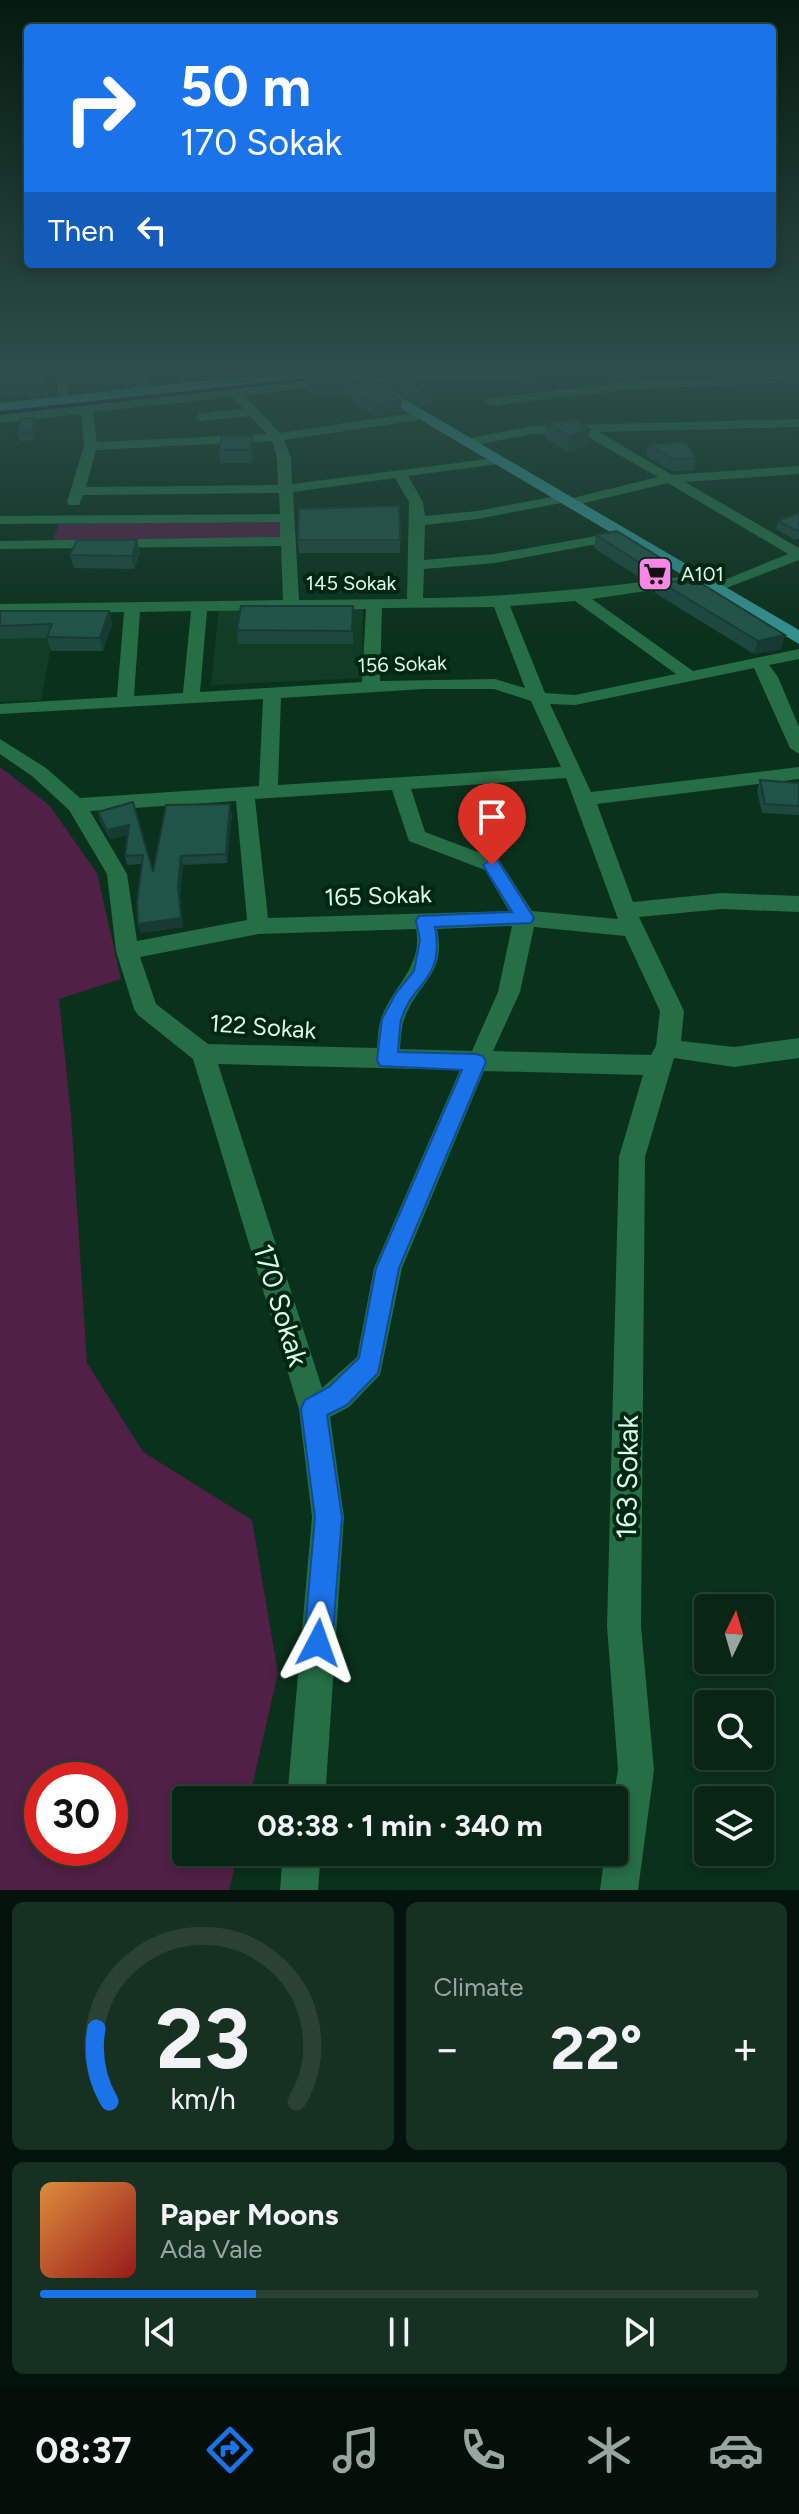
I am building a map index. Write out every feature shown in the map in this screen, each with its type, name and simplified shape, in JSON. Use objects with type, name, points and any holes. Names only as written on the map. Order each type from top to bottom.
[{"type":"main road","points":[[498,460],[799,638]]},
{"type":"street","points":[[68,519],[87,460]]},
{"type":"street","points":[[284,460],[291,603]]},
{"type":"street","points":[[78,491],[284,489],[497,460]]},
{"type":"street","points":[[637,460],[799,555]]},
{"type":"street","points":[[418,521],[565,501],[668,479],[799,470]]},
{"type":"street","points":[[400,474],[416,502],[415,603]]},
{"type":"street","points":[[0,520],[289,518]]},
{"type":"street","points":[[417,565],[454,565],[493,560],[624,535]]},
{"type":"street","points":[[0,545],[290,541]]},
{"type":"street","name":"145 Sokak","points":[[0,609],[500,602],[708,583],[799,555]]},
{"type":"street","points":[[578,596],[690,676]]},
{"type":"street","name":"163 Sokak","points":[[500,602],[538,698],[585,799],[628,920],[672,1011],[663,1056],[632,1157],[624,1626],[636,1770],[619,1890]]},
{"type":"street","points":[[371,686],[374,603]]},
{"type":"street","points":[[191,699],[199,607]]},
{"type":"street","points":[[125,701],[132,608]]},
{"type":"street","name":"156 Sokak","points":[[0,709],[371,686],[495,684],[538,698],[575,700],[799,654]]},
{"type":"street","points":[[759,663],[769,677],[799,748]]},
{"type":"street","points":[[268,792],[272,693]]},
{"type":"street","name":"122 Sokak","points":[[0,745],[39,772],[76,805],[117,874],[127,951],[146,1009],[203,1054],[387,1060],[479,1055],[723,1059],[762,1056],[799,1048]]},
{"type":"street","points":[[76,805],[571,772]]},
{"type":"street","points":[[585,799],[799,773]]},
{"type":"street","points":[[307,1786],[328,1517],[314,1409],[338,1396],[370,1365],[388,1268],[509,992],[525,918],[492,865],[416,836],[399,782]]},
{"type":"street","points":[[245,793],[258,926]]},
{"type":"street","name":"165 Sokak","points":[[127,951],[258,926],[525,918],[628,920],[722,901],[799,904]]},
{"type":"street","points":[[387,1060],[392,1019],[403,998],[423,973],[429,940],[425,921]]},
{"type":"street","name":"170 Sokak","points":[[203,1054],[314,1409]]},
{"type":"street","points":[[299,1890],[301,1866]]},
{"type":"shaded area","points":[[289,518],[290,541],[53,540],[59,524],[86,524],[88,519]]},
{"type":"shaded area","points":[[363,607],[362,678],[211,685],[219,609]]},
{"type":"shaded area","points":[[57,614],[41,700],[0,702],[0,616]]},
{"type":"shaded area","points":[[0,767],[49,805],[97,873],[121,979],[59,999],[71,1115],[87,1363],[143,1452],[252,1520],[278,1673],[252,1786],[172,1786],[172,1866],[235,1866],[229,1890],[0,1890]]},
{"type":"building","points":[[399,506],[400,540],[298,540],[299,509]]},
{"type":"building","points":[[799,513],[799,531],[778,521]]},
{"type":"building","points":[[617,531],[667,562],[645,566],[596,535]]},
{"type":"building","points":[[77,540],[137,540],[132,556],[70,555]]},
{"type":"building","points":[[657,580],[702,584],[785,635],[758,641]]},
{"type":"building","points":[[241,606],[353,606],[352,631],[237,630]]},
{"type":"building","points":[[0,611],[109,611],[100,638],[47,637],[52,624],[0,626]]},
{"type":"building","points":[[760,780],[799,783],[799,806],[765,804]]},
{"type":"building","points":[[133,802],[153,872],[166,805],[230,804],[226,854],[181,856],[178,887],[181,918],[138,924],[137,903],[143,855],[125,856],[129,825],[107,830],[98,812]]},
{"type":"place","name":"A101","points":[[655,574]]},
{"type":"route","points":[[318,1643],[328,1517],[314,1409],[338,1396],[370,1365],[388,1268],[476,1062],[387,1060],[392,1019],[403,998],[423,973],[429,940],[425,921],[525,918],[492,865]]}]
